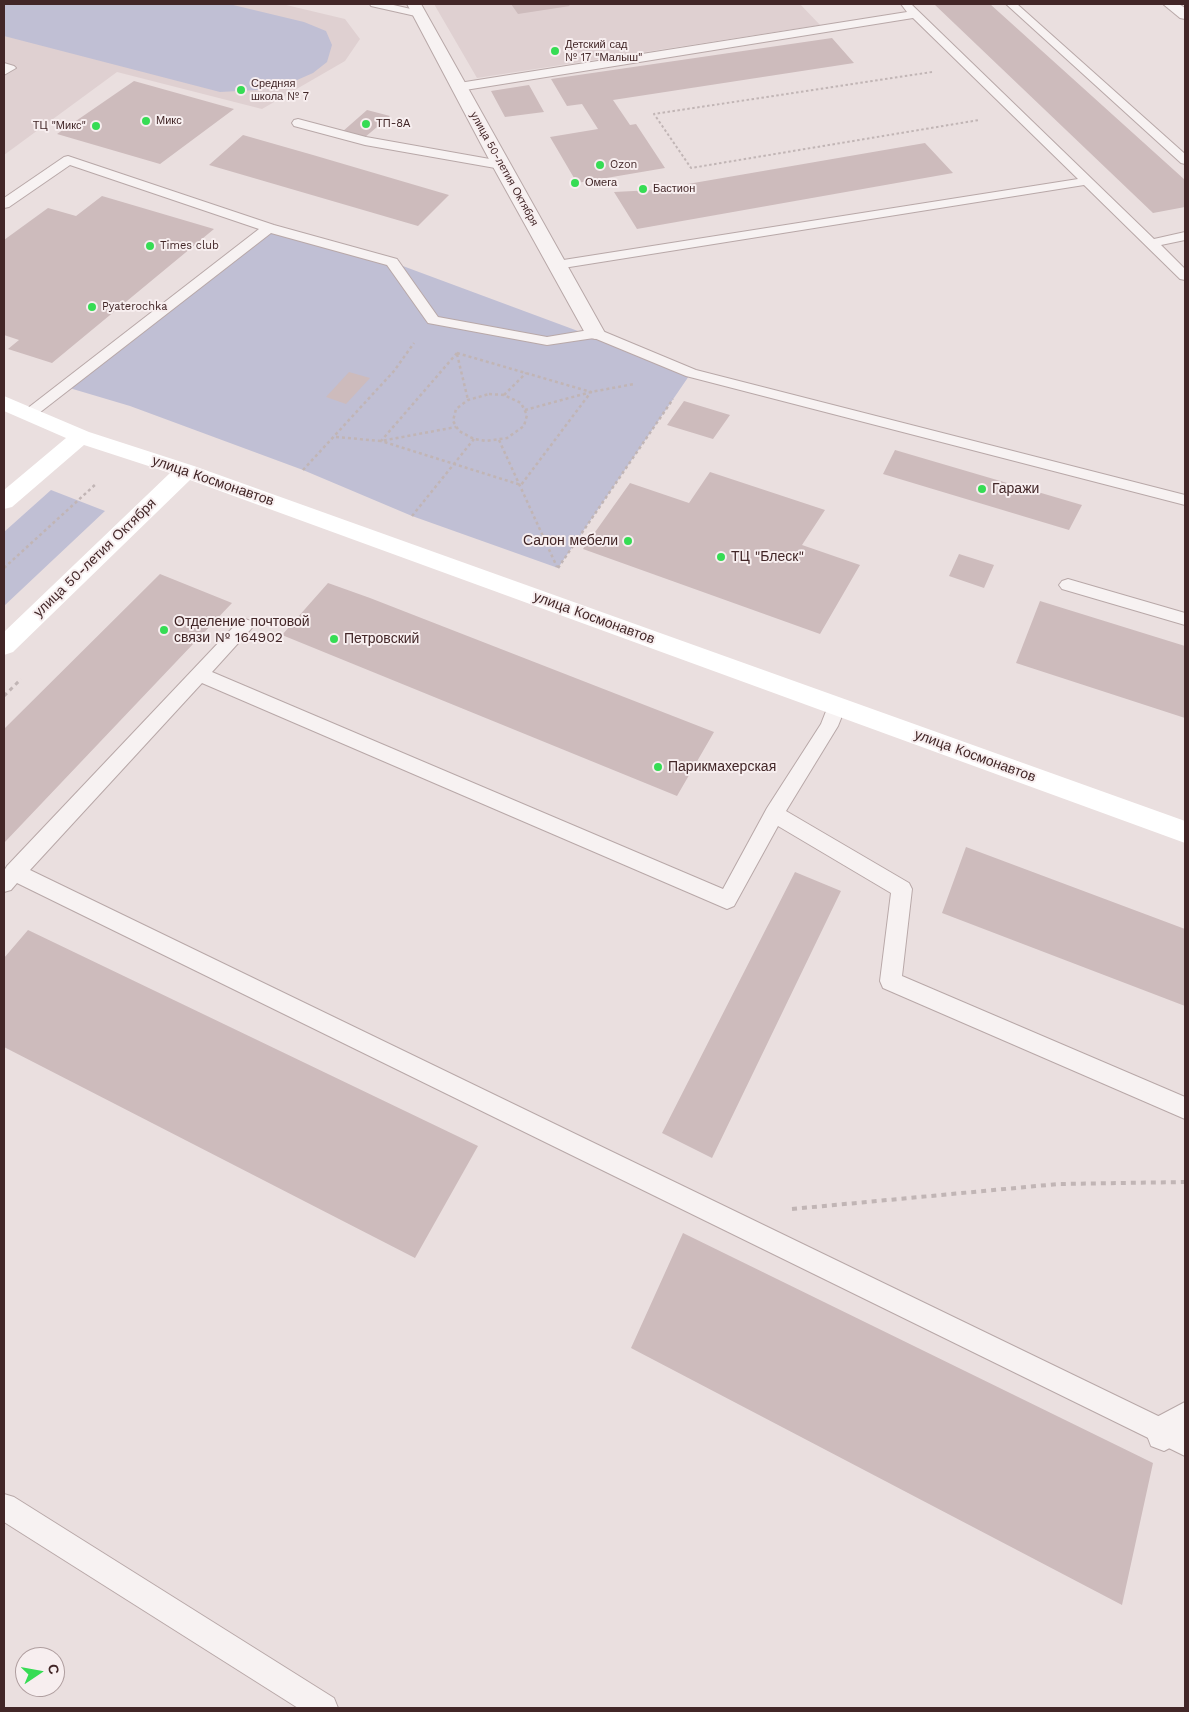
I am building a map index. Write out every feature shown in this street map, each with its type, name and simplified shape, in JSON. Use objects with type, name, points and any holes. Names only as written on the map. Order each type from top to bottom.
[{"type":"main road","name":"улица Космонавтов","points":[[4,403],[81,437],[186,471],[1185,832]]},
{"type":"main road","points":[[4,502],[81,437]]},
{"type":"main road","name":"улица 50-летия Октября","points":[[4,646],[186,471]]},
{"type":"street","points":[[1170,4],[1185,16]]},
{"type":"street","name":"улица 50-летия Октября","points":[[417,9],[501,166],[595,333]]},
{"type":"lane","points":[[375,4],[417,9]]},
{"type":"lane","points":[[904,4],[1185,276]]},
{"type":"lane","points":[[1011,4],[1185,160]]},
{"type":"lane","points":[[459,87],[915,14]]},
{"type":"lane","points":[[4,66],[10,68],[4,72]]},
{"type":"lane","points":[[298,123],[365,141],[501,166]]},
{"type":"lane","points":[[4,204],[68,160],[269,228],[392,262],[433,320],[547,341],[595,333],[691,373],[1185,500]]},
{"type":"lane","points":[[557,265],[1087,182]]},
{"type":"lane","points":[[29,414],[269,228]]},
{"type":"lane","points":[[1152,243],[1185,236]]},
{"type":"lane","points":[[1068,585],[1185,619]]},
{"type":"lane","points":[[245,625],[9,878],[1178,1432]]},
{"type":"lane","points":[[200,674],[728,900],[774,814],[829,726],[837,706]]},
{"type":"lane","points":[[774,814],[902,889],[891,981],[1185,1108]]},
{"type":"lane","points":[[4,1507],[324,1708]]},
{"type":"path","points":[[969,66],[654,114],[691,168],[1018,113]]},
{"type":"path","points":[[303,470],[394,371],[433,320],[457,353],[468,400]]},
{"type":"path","points":[[457,353],[591,392]]},
{"type":"path","points":[[381,441],[457,353]]},
{"type":"path","points":[[525,410],[591,392],[691,373]]},
{"type":"path","points":[[499,440],[558,568],[691,373]]},
{"type":"path","points":[[521,486],[591,392]]},
{"type":"path","points":[[488,394],[504,395],[521,404],[525,410],[526,420],[524,426],[514,435],[499,440],[474,439],[459,431],[453,415],[461,404],[468,400],[488,394]]},
{"type":"path","points":[[381,441],[456,427]]},
{"type":"path","points":[[335,436],[381,441],[521,486]]},
{"type":"path","points":[[412,516],[474,439]]},
{"type":"path","points":[[4,568],[97,483]]},
{"type":"path","points":[[789,1209],[1058,1184],[1185,1182]]},
{"type":"shaded area","name":"Средняя школа № 7","points":[[4,4],[282,4],[345,19],[360,39],[345,61],[262,109],[117,72],[4,155]]},
{"type":"shaded area","name":"Средняя школа № 7","points":[[4,4],[229,4],[304,22],[326,31],[332,45],[327,62],[313,73],[288,84],[257,90],[220,92],[4,36]]},
{"type":"shaded area","name":"Детский сад № 17 \"Малыш\"","points":[[434,4],[800,4],[820,25],[477,78]]},
{"type":"shaded area","points":[[269,228],[392,262],[691,373],[558,568],[412,516],[303,470],[130,406],[66,387]]},
{"type":"shaded area","points":[[51,490],[105,511],[4,606],[4,532]]},
{"type":"building","points":[[511,4],[568,4],[570,6],[518,14]]},
{"type":"building","points":[[934,4],[990,4],[1185,180],[1185,207],[1153,213]]},
{"type":"building","points":[[832,38],[854,63],[613,100],[630,125],[636,124],[665,168],[577,183],[550,137],[598,129],[582,104],[567,106],[551,79]]},
{"type":"building","name":"Микс","points":[[134,81],[234,109],[160,164],[57,134]]},
{"type":"building","points":[[529,85],[544,112],[505,117],[491,91]]},
{"type":"building","name":"ТП-8А","points":[[367,110],[390,116],[364,138],[342,132]]},
{"type":"building","points":[[243,135],[449,195],[418,226],[209,165]]},
{"type":"building","points":[[925,143],[953,173],[637,229],[614,192],[653,190]]},
{"type":"building","points":[[102,196],[214,229],[52,363],[8,349],[19,340],[4,335],[4,240],[48,208],[76,216]]},
{"type":"building","points":[[349,372],[370,378],[346,404],[326,397]]},
{"type":"building","points":[[684,401],[730,415],[713,439],[667,425]]},
{"type":"building","name":"Гаражи","points":[[895,450],[1082,505],[1069,530],[883,474]]},
{"type":"building","name":"ТЦ \"Блеск\"","points":[[710,472],[825,510],[802,545],[860,565],[820,634],[583,549],[630,483],[689,503]]},
{"type":"building","points":[[959,554],[994,565],[984,588],[949,576]]},
{"type":"building","points":[[160,574],[232,603],[4,843],[4,729]]},
{"type":"building","points":[[328,583],[714,732],[677,796],[282,635]]},
{"type":"building","points":[[1040,601],[1185,646],[1185,718],[1016,663]]},
{"type":"building","points":[[966,847],[1185,929],[1185,1006],[942,913]]},
{"type":"building","points":[[795,872],[841,891],[712,1158],[662,1133]]},
{"type":"building","points":[[28,930],[478,1146],[415,1258],[4,1047],[4,958]]},
{"type":"building","points":[[683,1233],[1153,1463],[1122,1605],[631,1348]]},
{"type":"place","name":"Детский сад № 17 \"Малыш\"","points":[[555,51]]},
{"type":"place","name":"Средняя школа № 7","points":[[241,90]]},
{"type":"place","name":"Микс","points":[[146,121]]},
{"type":"place","name":"ТП-8А","points":[[366,124]]},
{"type":"place","name":"ТЦ \"Микс\"","points":[[96,126]]},
{"type":"place","name":"Ozon","points":[[600,165]]},
{"type":"place","name":"Омега","points":[[575,183]]},
{"type":"place","name":"Бастион","points":[[643,189]]},
{"type":"place","name":"Times club","points":[[150,246]]},
{"type":"place","name":"Pyaterochka","points":[[92,307]]},
{"type":"place","name":"Гаражи","points":[[982,489]]},
{"type":"place","name":"Салон мебели","points":[[628,541]]},
{"type":"place","name":"ТЦ \"Блеск\"","points":[[721,557]]},
{"type":"place","name":"Отделение почтовой связи № 164902","points":[[164,630]]},
{"type":"place","name":"Петровский","points":[[334,639]]},
{"type":"place","name":"Парикмахерская","points":[[658,767]]}]
